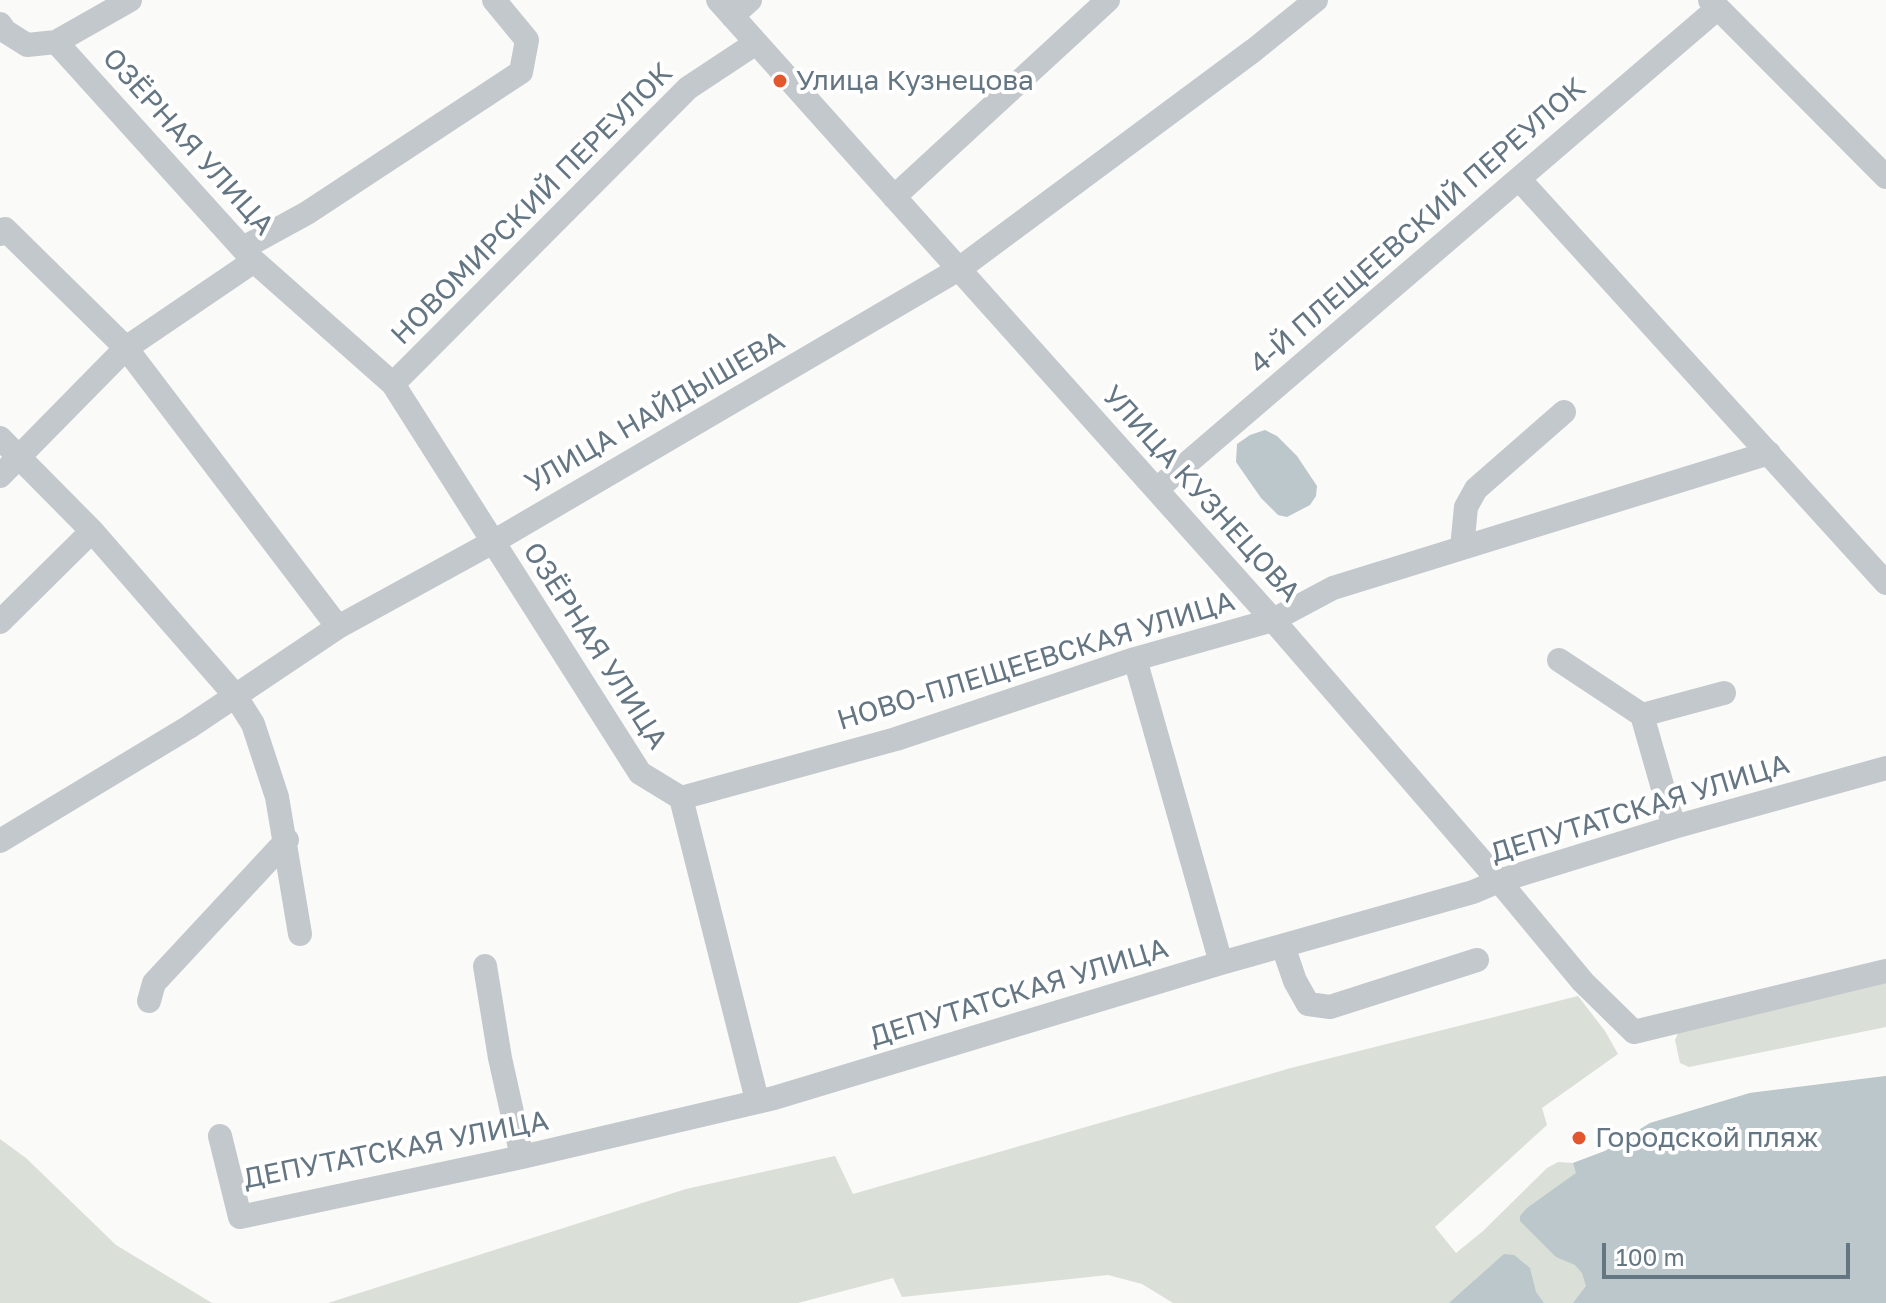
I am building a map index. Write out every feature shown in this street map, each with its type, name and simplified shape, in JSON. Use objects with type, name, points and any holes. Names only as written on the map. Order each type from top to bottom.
[{"type":"street","points":[[0,24],[5,31],[27,45],[56,42],[130,0]]},
{"type":"street","points":[[0,476],[126,348],[307,213],[521,72],[527,40],[494,0]]},
{"type":"street","points":[[894,197],[1108,0]]},
{"type":"street","name":"УЛИЦА НАЙДЫШЕВА","points":[[0,841],[189,727],[338,627],[493,542],[959,269],[1254,50],[1316,0]]},
{"type":"street","points":[[1714,4],[1886,177]]},
{"type":"street","name":"4-Й ПЛЕЩЕЕВСКИЙ ПЕРЕУЛОК","points":[[1157,489],[1519,179],[1714,4]]},
{"type":"street","name":"УЛИЦА КУЗНЕЦОВА","points":[[733,5],[756,43],[1273,620],[1583,982],[1634,1032],[1886,971]]},
{"type":"street","name":"ОЗЁРНАЯ УЛИЦА","points":[[56,42],[248,255],[393,384],[640,773],[681,798]]},
{"type":"street","name":"НОВОМИРСКИЙ ПЕРЕУЛОК","points":[[393,384],[688,88],[756,43]]},
{"type":"street","points":[[1519,179],[1886,583]]},
{"type":"street","points":[[2,231],[126,348],[338,627]]},
{"type":"street","points":[[1462,548],[1466,507],[1476,489],[1564,412]]},
{"type":"street","points":[[0,438],[92,531],[234,694],[253,724],[277,797],[287,840],[300,934]]},
{"type":"street","name":"НОВО-ПЛЕЩЕЕВСКАЯ УЛИЦА","points":[[681,798],[896,739],[1135,659],[1273,620],[1333,588],[1769,453]]},
{"type":"street","points":[[0,622],[92,531]]},
{"type":"street","points":[[1135,659],[1221,963]]},
{"type":"street","points":[[1559,660],[1642,715],[1674,827]]},
{"type":"street","points":[[1642,715],[1724,693]]},
{"type":"street","name":"ДЕПУТАТСКАЯ УЛИЦА","points":[[220,1136],[240,1217],[522,1157],[774,1098],[1221,963],[1473,892],[1499,881],[1674,827],[1886,768]]},
{"type":"street","points":[[681,798],[757,1100]]},
{"type":"street","points":[[149,1001],[154,983],[287,840]]},
{"type":"street","points":[[1283,946],[1295,981],[1308,1004],[1330,1007],[1477,960]]},
{"type":"street","points":[[485,966],[500,1058],[522,1157]]},
{"type":"shaded area","points":[[1265,430],[1277,436],[1297,456],[1317,486],[1316,496],[1310,505],[1287,517],[1278,515],[1261,498],[1236,462],[1237,444]]},
{"type":"shaded area","points":[[1886,979],[1886,1027],[1689,1067],[1680,1063],[1675,1040],[1678,1033]]},
{"type":"shaded area","points":[[1578,996],[1618,1054],[1542,1108],[1547,1125],[1435,1227],[1456,1253],[1547,1168],[1558,1162],[1573,1163],[1605,1151],[1650,1123],[1750,1093],[1886,1076],[1886,1303],[1173,1303],[1142,1284],[1108,1275],[902,1297],[893,1278],[798,1303],[328,1303],[686,1189],[835,1156],[853,1194],[1291,1068]]},
{"type":"shaded area","points":[[1886,1076],[1886,1303],[1573,1303],[1586,1286],[1582,1273],[1575,1265],[1556,1257],[1520,1221],[1527,1208],[1576,1173],[1573,1163],[1605,1151],[1650,1123],[1750,1093]]},
{"type":"shaded area","points":[[0,1139],[26,1158],[116,1245],[212,1303],[0,1303]]},
{"type":"shaded area","points":[[1504,1254],[1514,1255],[1530,1268],[1536,1292],[1544,1303],[1449,1303]]},
{"type":"place","name":"Улица Кузнецова","points":[[780,81]]},
{"type":"place","name":"Городской пляж","points":[[1579,1138]]}]
